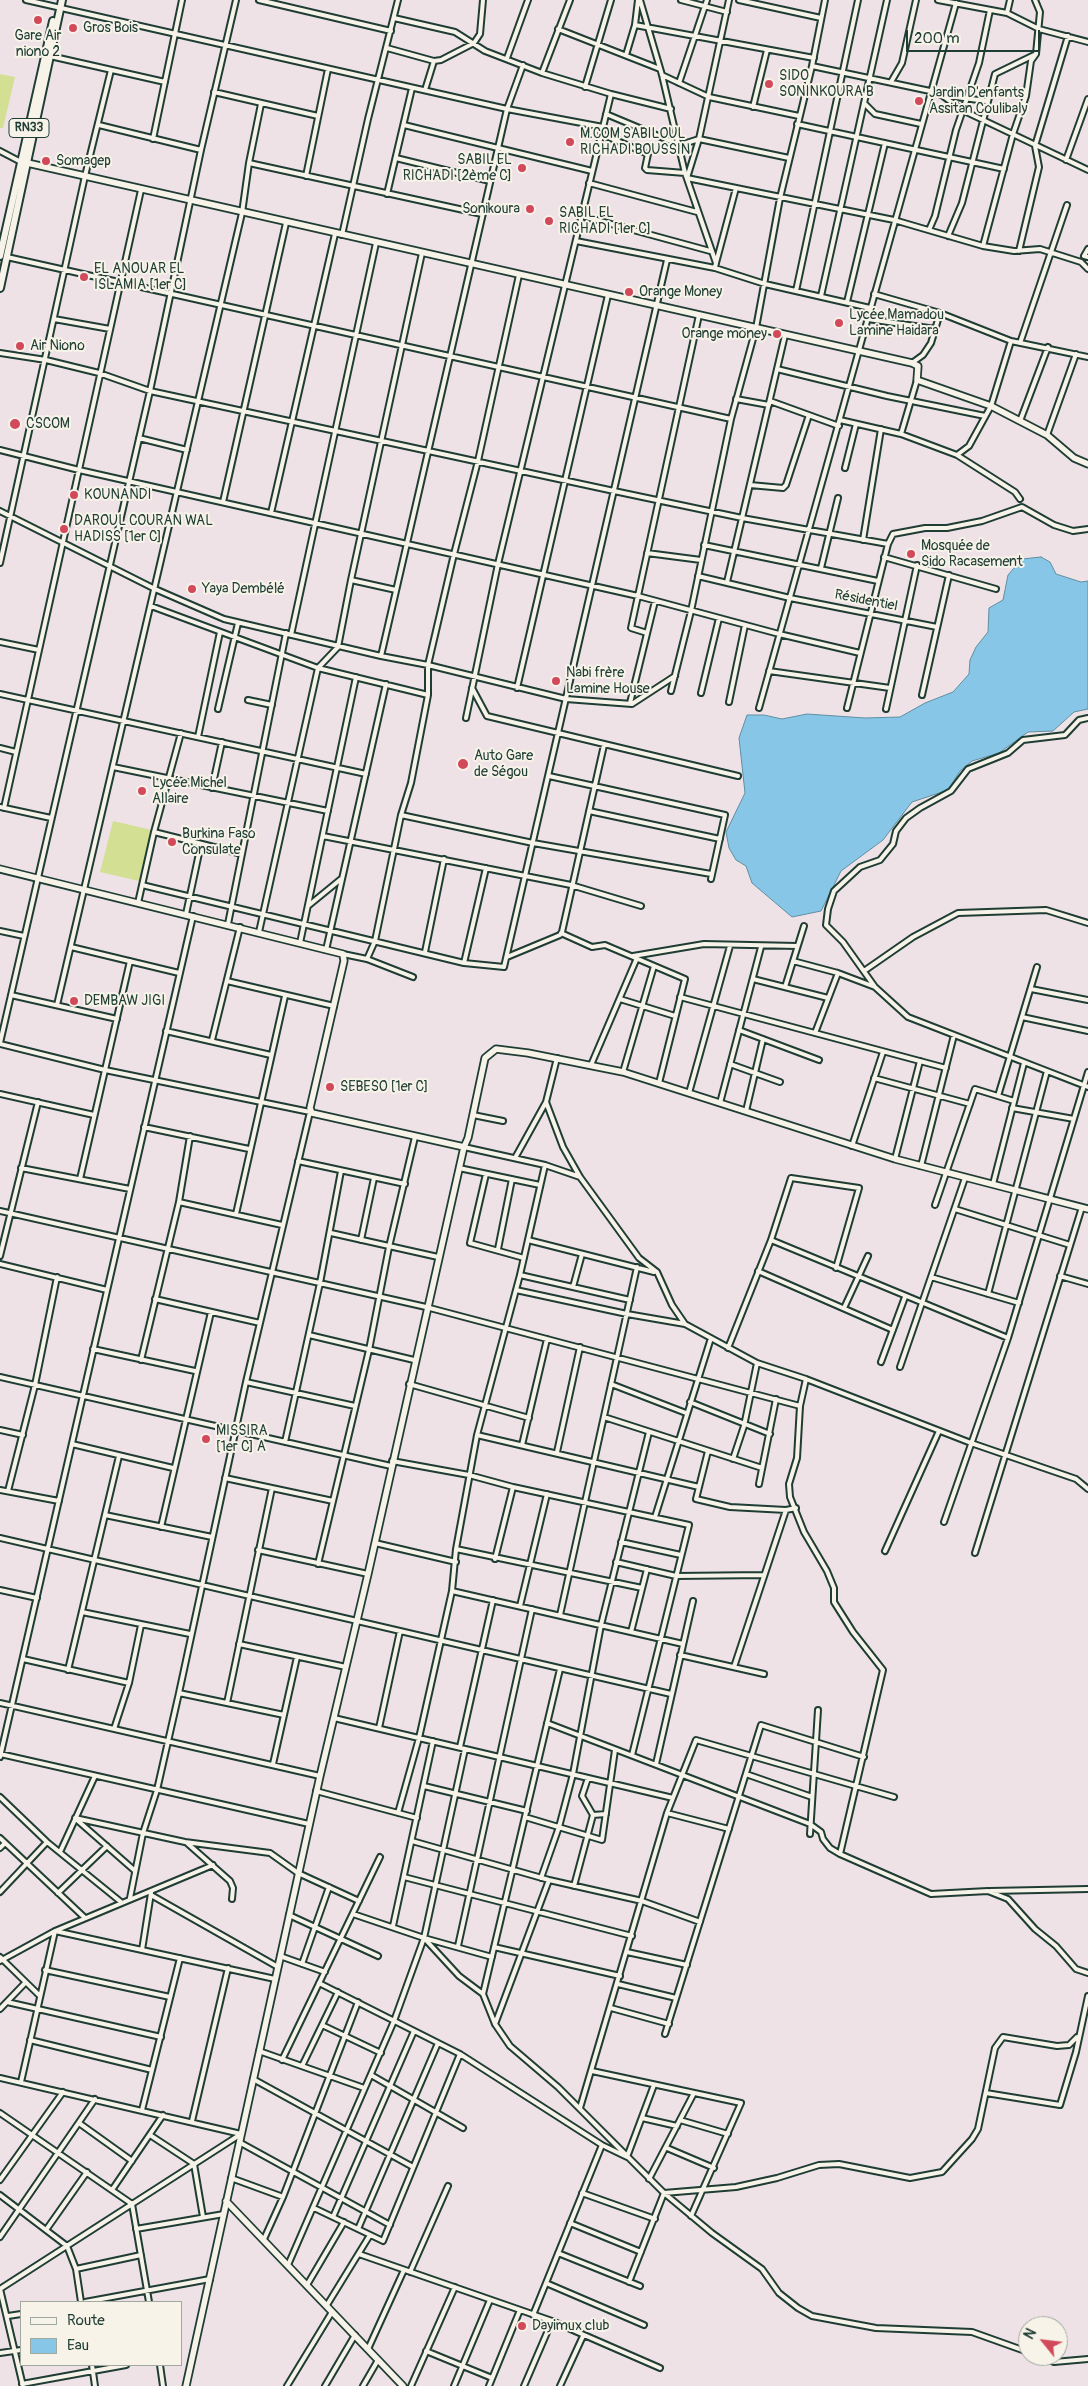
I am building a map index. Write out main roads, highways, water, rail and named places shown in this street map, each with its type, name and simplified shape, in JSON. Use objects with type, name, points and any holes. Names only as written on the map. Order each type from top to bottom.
[{"type":"main road","name":"RN33","points":[[3,257],[1,247],[58,5],[62,0]]},
{"type":"main road","name":"RN33","points":[[0,288],[3,257],[28,164],[50,56],[58,5]]},
{"type":"water","points":[[1041,557],[1050,562],[1056,574],[1081,582],[1088,581],[1088,709],[1074,712],[1053,731],[1028,732],[999,753],[972,761],[960,771],[948,790],[912,802],[883,840],[841,871],[821,911],[792,917],[752,883],[746,866],[736,860],[729,848],[726,832],[745,793],[739,738],[747,715],[764,715],[782,719],[807,714],[865,718],[900,717],[925,703],[953,692],[969,674],[970,660],[976,647],[988,632],[989,608],[1003,600],[1008,575],[1022,559]]},
{"type":"place","name":"Gare Air niono 2","points":[[38,20]]},
{"type":"place","name":"Gros Bois","points":[[73,28]]},
{"type":"place","name":"SIDO SONINKOURA B","points":[[769,84]]},
{"type":"place","name":"Jardin D'enfants Assitan Coulibaly","points":[[919,101]]},
{"type":"place","name":"M.COM SABILOUL RICHADI BOUSSIN","points":[[570,142]]},
{"type":"place","name":"Somagep","points":[[46,161]]},
{"type":"place","name":"SABIL EL RICHADI [2ème C]","points":[[522,168]]},
{"type":"place","name":"Sonikoura","points":[[530,209]]},
{"type":"place","name":"SABIL EL RICHADI [1er C]","points":[[549,221]]},
{"type":"place","name":"EL ANOUAR EL ISLAMIA [1er C]","points":[[84,277]]},
{"type":"place","name":"Orange Money","points":[[629,292]]},
{"type":"place","name":"Lycée Mamadou Lamine Haidara","points":[[839,323]]},
{"type":"place","name":"Orange money","points":[[777,334]]},
{"type":"place","name":"Air Niono","points":[[20,346]]},
{"type":"place","name":"CSCOM","points":[[15,424]]},
{"type":"place","name":"KOUNANDI","points":[[74,495]]},
{"type":"place","name":"DAROUL COURAN WAL HADISS [1er C]","points":[[64,529]]},
{"type":"place","name":"Mosquée de Sido Racasement","points":[[911,554]]},
{"type":"place","name":"Yaya Dembélé","points":[[192,589]]},
{"type":"place","name":"Nabi frère Lamine House","points":[[556,681]]},
{"type":"place","name":"Auto Gare de Ségou","points":[[463,764]]},
{"type":"place","name":"Lycée Michel Allaire","points":[[142,791]]},
{"type":"place","name":"Burkina Faso Consulate","points":[[172,842]]},
{"type":"place","name":"DEMBAW JIGI","points":[[74,1001]]},
{"type":"place","name":"SEBESO [1er C]","points":[[330,1087]]},
{"type":"place","name":"MISSIRA [1er C] A","points":[[206,1439]]},
{"type":"place","name":"Dayimux club","points":[[522,2326]]}]
